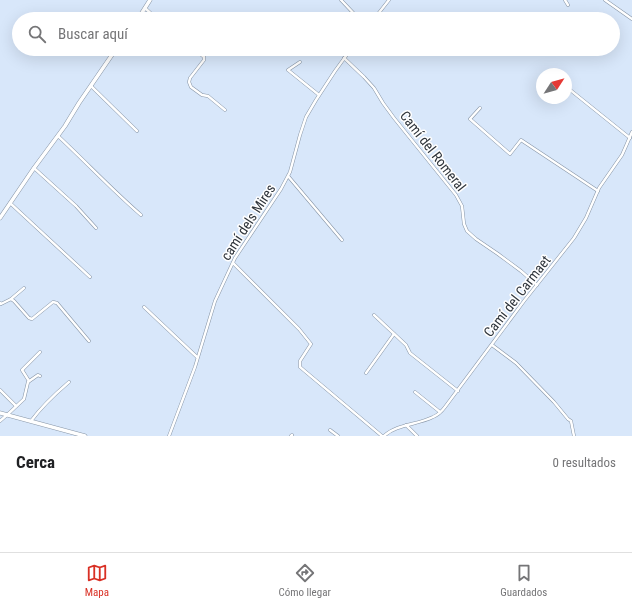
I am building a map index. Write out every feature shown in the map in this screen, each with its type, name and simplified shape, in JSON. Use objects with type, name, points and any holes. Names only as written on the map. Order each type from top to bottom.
[{"type":"main road","points":[[142,12],[150,0]]},
{"type":"main road","points":[[0,218],[65,126],[111,56]]},
{"type":"main road","points":[[0,413],[84,436]]},
{"type":"street","points":[[341,0],[352,12]]},
{"type":"street","points":[[380,12],[389,0]]},
{"type":"street","points":[[564,0],[568,5]]},
{"type":"street","points":[[605,0],[632,19]]},
{"type":"street","points":[[145,8],[149,12]]},
{"type":"street","points":[[203,56],[204,60],[190,78],[189,82],[191,87],[202,95],[208,96],[225,110]]},
{"type":"street","name":"camí dels Mires","points":[[169,436],[198,357],[215,301],[235,258],[281,190],[288,176],[306,118],[319,95],[344,58]]},
{"type":"street","name":"Camí del Romeral","points":[[344,58],[374,88],[390,113],[456,195],[462,206],[464,224],[467,231],[537,285]]},
{"type":"street","points":[[300,62],[288,70],[319,95]]},
{"type":"street","points":[[91,86],[137,131]]},
{"type":"street","points":[[572,91],[630,138]]},
{"type":"street","points":[[480,108],[470,119],[510,154],[521,140],[598,191]]},
{"type":"street","name":"Camí del Carmaet","points":[[383,436],[396,428],[434,417],[445,407],[574,238],[586,218],[603,181],[622,155],[632,132]]},
{"type":"street","points":[[58,136],[122,199],[141,215]]},
{"type":"street","points":[[34,168],[76,206],[96,228]]},
{"type":"street","points":[[288,176],[342,240]]},
{"type":"street","points":[[10,203],[90,277]]},
{"type":"street","points":[[233,263],[299,329],[311,344],[300,361],[300,367],[383,436]]},
{"type":"street","points":[[0,302],[1,304],[11,299],[24,288]]},
{"type":"street","points":[[11,299],[14,300],[32,320],[53,302],[57,303],[89,341]]},
{"type":"street","points":[[144,307],[198,357]]},
{"type":"street","points":[[374,315],[406,345],[410,353],[458,391]]},
{"type":"street","points":[[366,373],[394,334]]},
{"type":"street","points":[[492,344],[516,363],[571,421],[574,436]]},
{"type":"street","points":[[29,381],[22,370],[40,352]]},
{"type":"street","points":[[0,421],[24,399],[28,382],[38,375],[40,376]]},
{"type":"street","points":[[31,422],[42,407],[69,382]]},
{"type":"street","points":[[0,390],[16,406]]},
{"type":"street","points":[[415,392],[440,412]]},
{"type":"street","points":[[406,425],[416,436]]},
{"type":"street","points":[[330,430],[338,436]]}]
